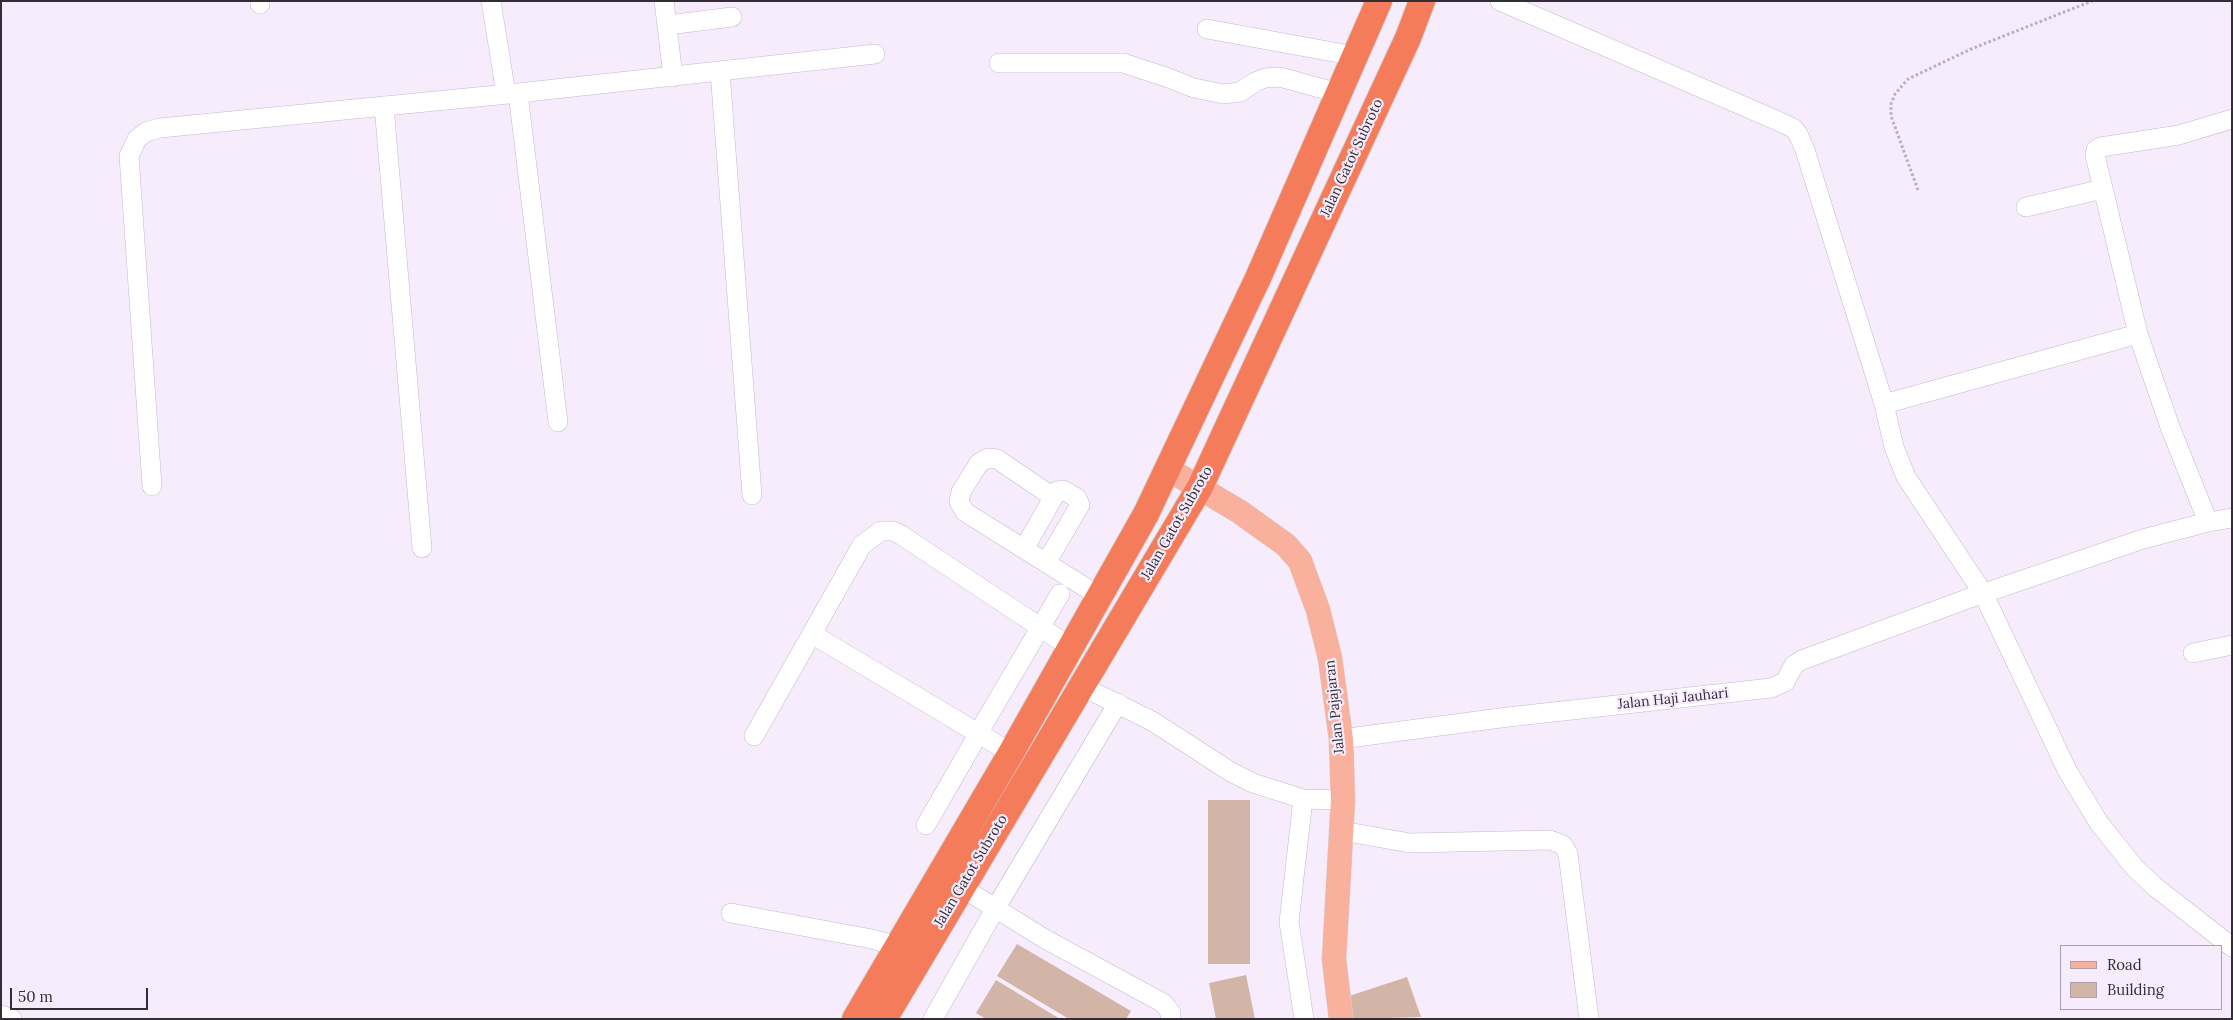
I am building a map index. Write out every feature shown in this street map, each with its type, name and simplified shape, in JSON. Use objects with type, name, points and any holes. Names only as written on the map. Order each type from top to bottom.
[{"type":"highway","name":"Jalan Gatot Subroto","points":[[855,1019],[1013,749],[1146,514],[1258,278],[1379,1]]},
{"type":"highway","name":"Jalan Gatot Subroto","points":[[884,1019],[1200,487],[1408,38],[1422,1]]},
{"type":"main road","name":"Jalan Pajajaran","points":[[1168,469],[1200,487],[1274,535],[1300,561],[1318,610],[1330,658],[1341,739],[1343,800],[1334,959],[1341,1019]]},
{"type":"street","points":[[492,1],[512,94],[558,422]]},
{"type":"street","points":[[664,1],[673,77]]},
{"type":"street","points":[[1500,1],[1793,128],[1805,150],[1884,404],[1894,447],[1906,477],[1983,593],[2068,772],[2099,823],[2135,868],[2154,886],[2232,947]]},
{"type":"street","points":[[668,26],[732,17]]},
{"type":"street","points":[[1207,29],[1355,56]]},
{"type":"street","points":[[152,486],[129,156],[137,139],[146,132],[160,128],[512,94],[875,54]]},
{"type":"street","points":[[999,63],[1123,64],[1194,88],[1223,94],[1240,92],[1265,78],[1280,77],[1338,93]]},
{"type":"street","points":[[720,71],[752,495]]},
{"type":"street","points":[[384,106],[422,548]]},
{"type":"street","points":[[2208,522],[2170,427],[2138,334],[2095,155],[2096,150],[2101,147],[2178,135],[2232,119]]},
{"type":"street","points":[[2026,207],[2102,189]]},
{"type":"street","points":[[1884,404],[2138,334]]},
{"type":"street","points":[[1053,497],[997,459],[988,458],[979,464],[961,492],[959,502],[965,512],[1024,549],[1054,579],[1097,600]]},
{"type":"street","points":[[926,826],[1040,628],[1054,579],[1080,505],[1078,498],[1063,490],[1057,491],[1024,549]]},
{"type":"street","name":"Jalan Haji Jauhari","points":[[1341,739],[1508,717],[1772,688],[1785,682],[1796,663],[1983,593],[2143,539],[2208,522],[2232,518]]},
{"type":"street","points":[[754,736],[862,545],[882,531],[893,531],[1070,647]]},
{"type":"street","points":[[814,629],[1013,749]]},
{"type":"street","points":[[2193,654],[2232,645]]},
{"type":"street","points":[[1081,686],[1176,735],[1231,772],[1254,783],[1303,799],[1343,800]]},
{"type":"street","points":[[938,1017],[995,909],[1113,701]]},
{"type":"street","points":[[1303,799],[1289,922],[1304,1019]]},
{"type":"street","points":[[1342,831],[1410,843],[1550,840],[1562,845],[1568,854],[1589,1019]]},
{"type":"street","points":[[961,887],[1045,939],[1163,1003],[1171,1013],[1170,1019]]},
{"type":"street","points":[[731,913],[872,939],[897,946]]},
{"type":"street","points":[[1,1015],[12,1019]]},
{"type":"path","points":[[1918,190],[1891,116],[1891,104],[1895,94],[1908,79],[1971,49],[2092,1]]},
{"type":"building","points":[[1208,800],[1250,800],[1250,964],[1208,964]]},
{"type":"building","points":[[1017,944],[1131,1011],[1126,1019],[1069,1019],[997,976]]},
{"type":"building","points":[[1246,975],[1255,1019],[1216,1019],[1209,983]]},
{"type":"building","points":[[1407,977],[1421,1017],[1350,1019],[1343,998]]},
{"type":"building","points":[[996,980],[1060,1019],[986,1019],[976,1013]]}]
